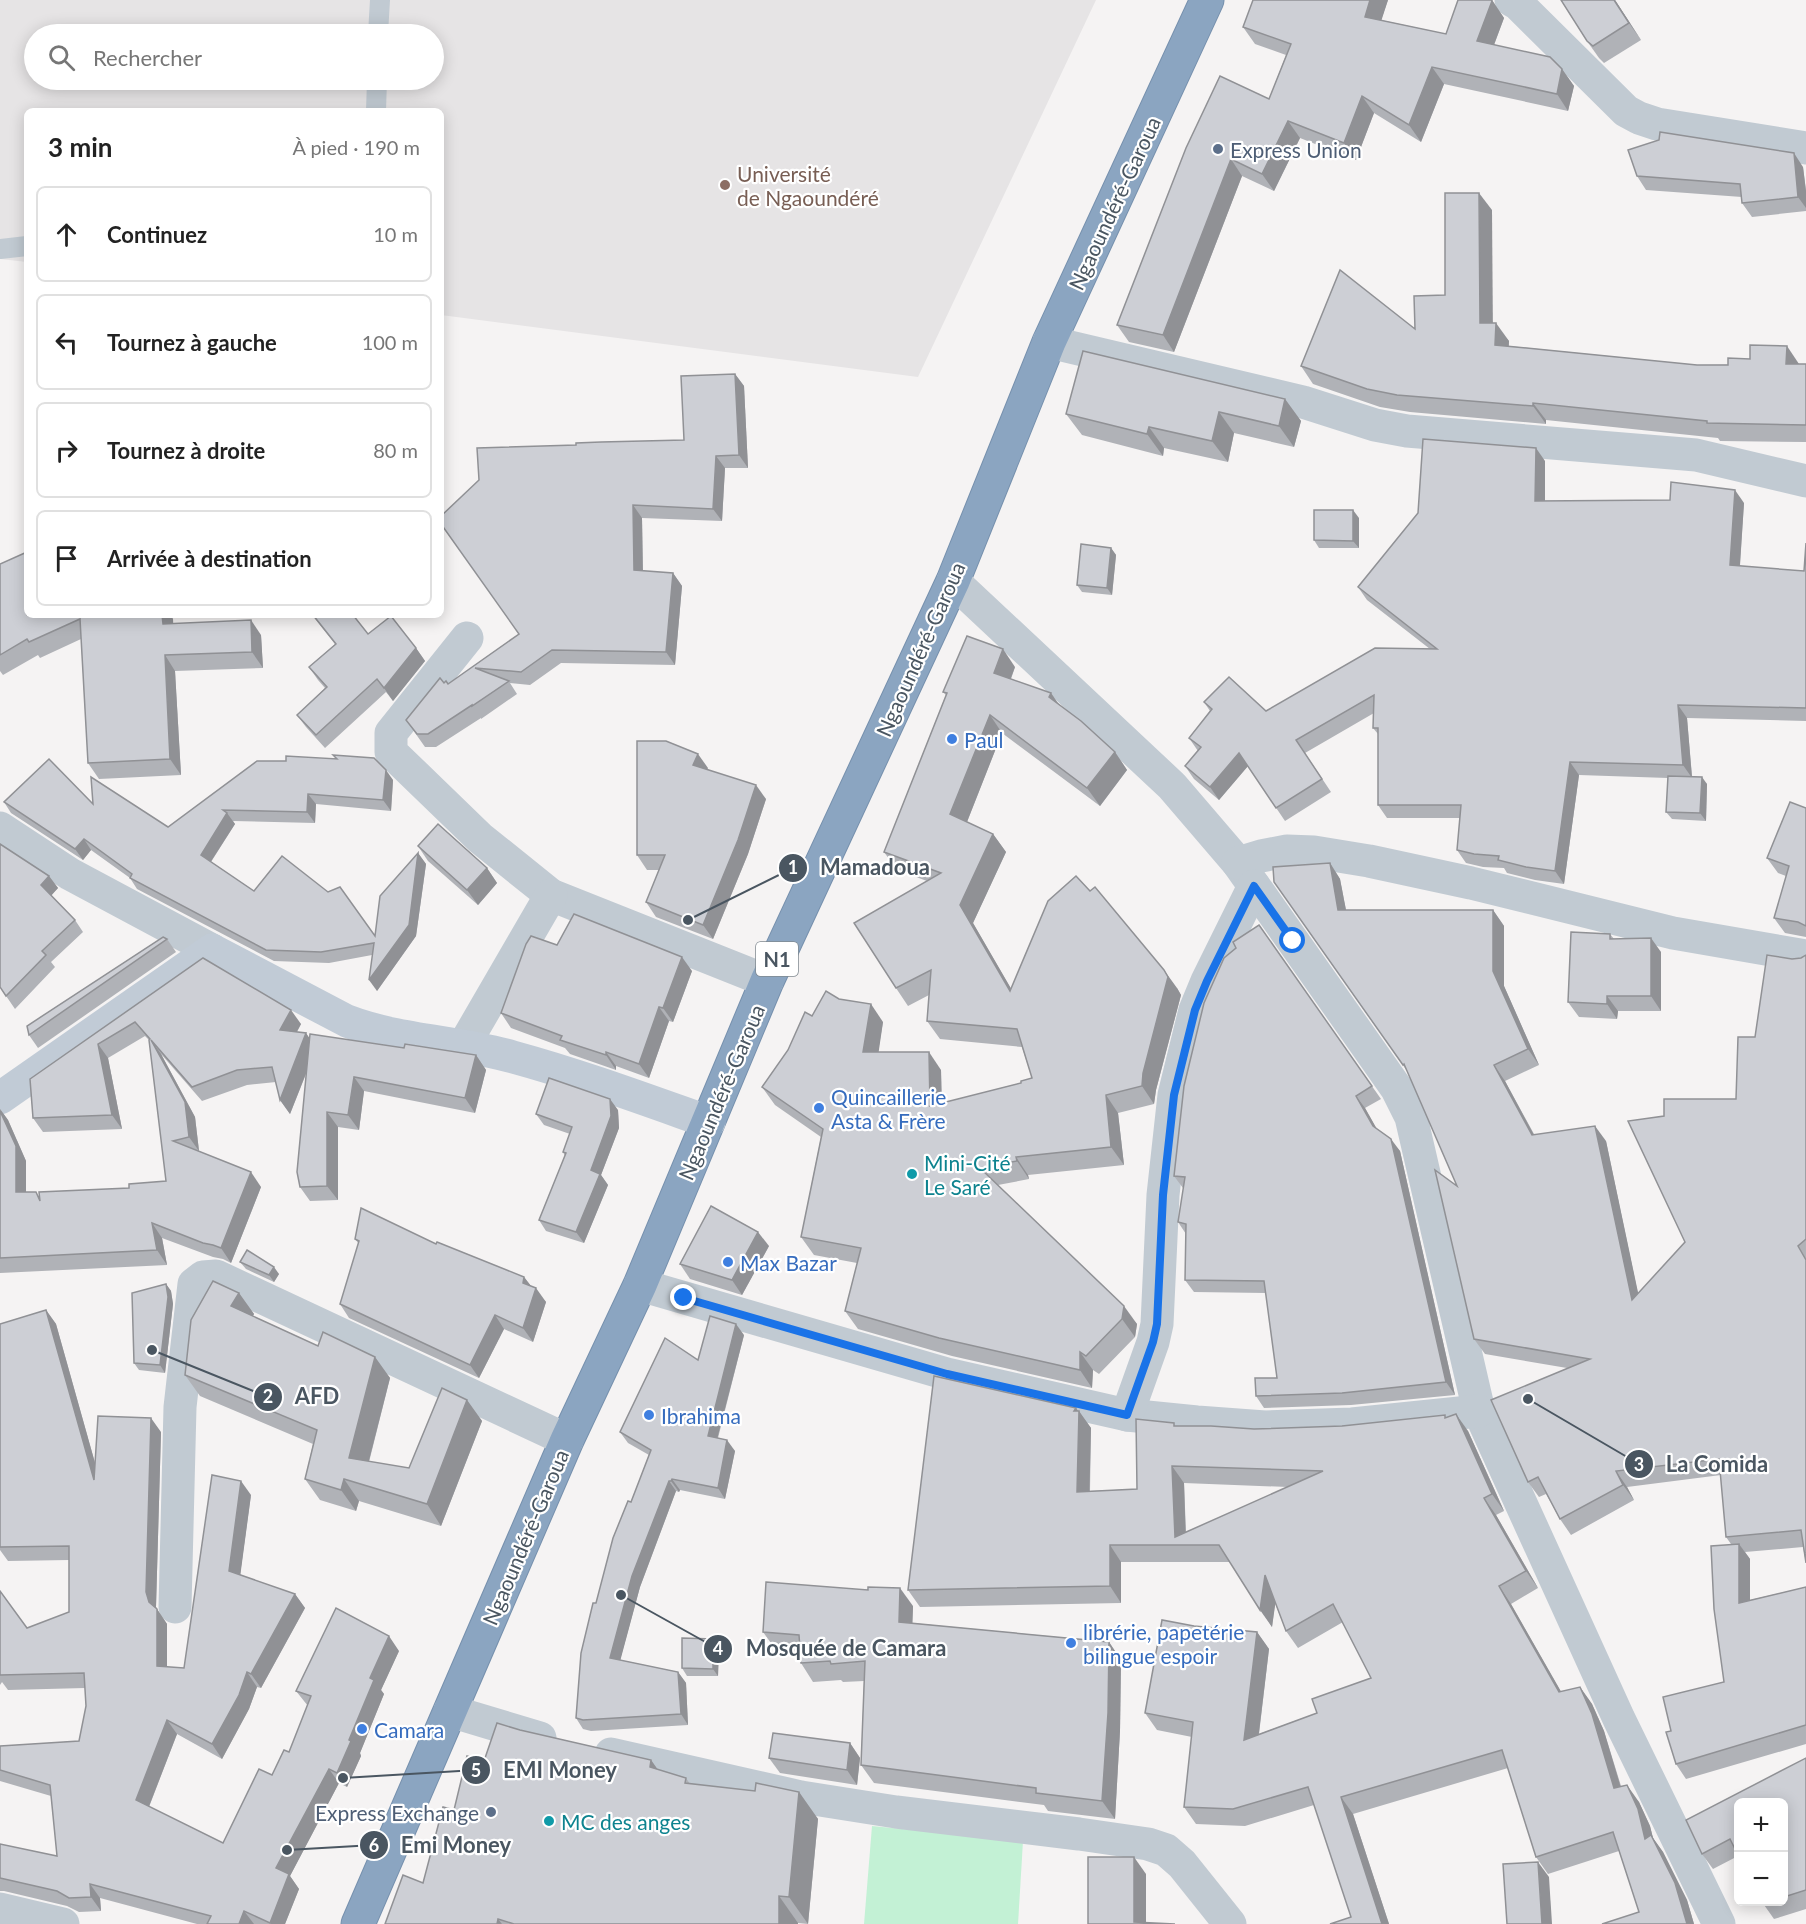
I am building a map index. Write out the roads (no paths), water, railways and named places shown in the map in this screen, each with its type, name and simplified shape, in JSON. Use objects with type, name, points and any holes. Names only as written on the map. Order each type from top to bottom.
[{"type":"highway","name":"Ngaoundéré-Garoua","points":[[358,1924],[567,1440],[640,1285],[767,981],[953,580],[1049,342],[1210,3]]},
{"type":"street","points":[[1511,0],[1518,4],[1626,111],[1639,118],[1657,124],[1806,148]]},
{"type":"street","points":[[1049,342],[1303,402],[1407,431],[1696,454],[1806,481]]},
{"type":"street","points":[[953,580],[1172,786],[1246,874],[1397,1089],[1411,1117],[1479,1411],[1618,1719],[1719,1924]]},
{"type":"street","points":[[467,638],[391,733],[391,752],[480,838],[550,895],[767,981]]},
{"type":"street","points":[[0,828],[70,874],[347,1021],[369,1029],[464,1045],[523,1060],[620,1090],[709,1122]]},
{"type":"street","points":[[1127,1415],[1153,1342],[1157,1324],[1163,1195],[1174,1095],[1195,1010],[1246,874],[1261,856],[1287,851],[1314,852],[1369,861],[1471,883],[1673,933],[1806,956]]},
{"type":"street","points":[[464,1045],[550,895]]},
{"type":"street","points":[[0,1098],[212,950]]},
{"type":"street","points":[[175,1608],[180,1407],[194,1284],[203,1277],[216,1276],[567,1440]]},
{"type":"street","points":[[640,1285],[947,1374],[1127,1415],[1265,1426],[1352,1424],[1479,1411]]},
{"type":"street","points":[[450,1711],[543,1739],[801,1797],[896,1812],[1148,1844],[1166,1851],[1182,1864],[1230,1924]]},
{"type":"street","points":[[0,1909],[63,1924]]},
{"type":"lane","points":[[379,24],[380,0]]},
{"type":"lane","points":[[376,90],[376,108]]},
{"type":"lane","points":[[0,249],[24,246]]},
{"type":"place","name":"Express Union","points":[[1218,149]]},
{"type":"place","name":"Université de Ngaoundéré","points":[[725,185]]},
{"type":"place","name":"Paul","points":[[952,739]]},
{"type":"place","name":"Mamadoua","points":[[688,920]]},
{"type":"place","name":"Quincaillerie Asta & Frère","points":[[819,1108]]},
{"type":"place","name":"Mini-Cité Le Saré","points":[[912,1174]]},
{"type":"place","name":"Max Bazar","points":[[728,1262]]},
{"type":"place","name":"AFD","points":[[152,1350]]},
{"type":"place","name":"La Comida","points":[[1528,1399]]},
{"type":"place","name":"Ibrahima","points":[[649,1415]]},
{"type":"place","name":"Mosquée de Camara","points":[[621,1595]]},
{"type":"place","name":"librérie, papetérie bilingue espoir","points":[[1071,1643]]},
{"type":"place","name":"Camara","points":[[362,1729]]},
{"type":"place","name":"EMI Money","points":[[343,1778]]},
{"type":"place","name":"Express Exchange","points":[[491,1812]]},
{"type":"place","name":"MC des anges","points":[[549,1821]]},
{"type":"place","name":"Emi Money","points":[[287,1850]]}]
